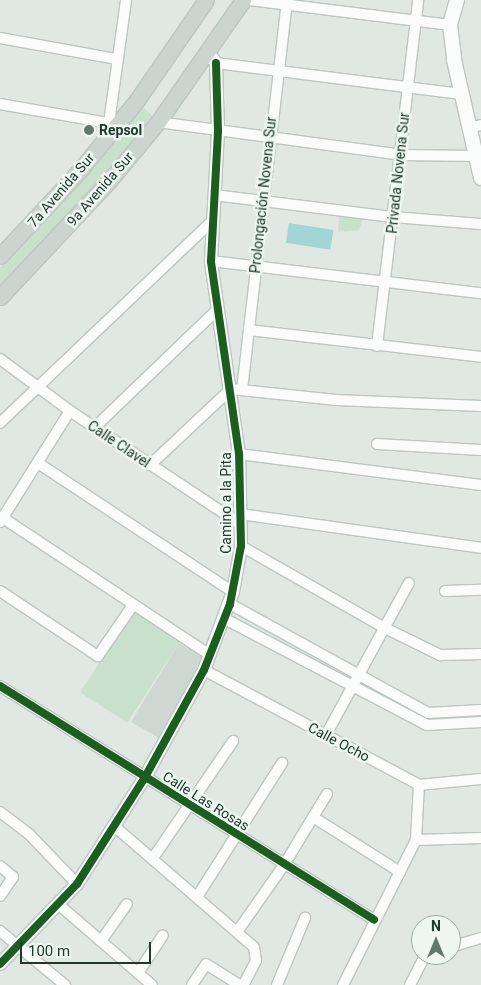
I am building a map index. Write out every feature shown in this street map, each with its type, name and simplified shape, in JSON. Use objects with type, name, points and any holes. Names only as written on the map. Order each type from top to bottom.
[{"type":"main road","name":"7a Avenida Sur","points":[[0,256],[80,170],[111,126],[162,65],[206,0]]},
{"type":"main road","name":"9a Avenida Sur","points":[[3,295],[103,188],[212,58],[243,0]]},
{"type":"main road","points":[[457,0],[450,25],[461,94],[475,126],[476,156],[481,178]]},
{"type":"street","points":[[0,104],[111,126],[117,59],[126,0]]},
{"type":"street","points":[[250,0],[287,3],[450,25]]},
{"type":"street","name":"Privada Novena Sur","points":[[377,346],[418,0]]},
{"type":"street","name":"Prolongación Novena Sur","points":[[237,390],[250,330],[255,266],[277,69],[287,3]]},
{"type":"street","points":[[0,38],[117,59]]},
{"type":"street","points":[[212,58],[277,69],[461,94]]},
{"type":"street","name":"Camino a la Pita","points":[[0,964],[77,884],[144,779],[204,670],[225,619],[231,598],[241,546],[240,454],[237,390],[216,311],[211,260],[211,222],[218,131],[212,58]]},
{"type":"street","points":[[158,122],[401,155],[476,156]]},
{"type":"street","points":[[214,195],[393,218],[481,224]]},
{"type":"street","points":[[0,423],[211,222]]},
{"type":"street","points":[[211,260],[481,293]]},
{"type":"street","points":[[95,427],[216,311]]},
{"type":"street","points":[[250,330],[481,357]]},
{"type":"street","name":"Calle Clavel","points":[[0,359],[37,388],[150,465],[240,519]]},
{"type":"street","points":[[150,465],[237,390],[336,400],[481,406]]},
{"type":"street","points":[[70,411],[2,520],[210,655]]},
{"type":"street","points":[[378,444],[481,450]]},
{"type":"street","points":[[240,454],[481,485]]},
{"type":"street","points":[[38,463],[231,598],[357,674],[428,712],[481,710]]},
{"type":"street","points":[[240,519],[481,548]]},
{"type":"street","points":[[241,546],[383,627],[440,655],[481,654]]},
{"type":"street","points":[[326,735],[350,686],[409,583]]},
{"type":"street","points":[[445,591],[481,590]]},
{"type":"street","points":[[0,591],[98,656],[133,605]]},
{"type":"street","points":[[225,619],[427,725],[481,722]]},
{"type":"street","name":"Calle Ocho","points":[[204,670],[419,785]]},
{"type":"street","name":"Calle Las Rosas","points":[[0,686],[144,779],[374,920]]},
{"type":"street","points":[[153,858],[233,741]]},
{"type":"street","points":[[197,897],[235,834],[282,763]]},
{"type":"street","points":[[343,985],[374,920],[416,840],[419,785],[481,779]]},
{"type":"street","points":[[237,932],[284,865],[326,794]]},
{"type":"street","points":[[0,812],[29,834],[77,884]]},
{"type":"street","points":[[313,817],[400,872]]},
{"type":"street","points":[[113,825],[237,932],[257,952],[256,961],[243,985]]},
{"type":"street","points":[[416,840],[481,838]]},
{"type":"street","points":[[0,866],[13,877],[0,896]]},
{"type":"street","points":[[58,904],[152,985]]},
{"type":"street","points":[[102,941],[127,904]]},
{"type":"street","points":[[277,985],[305,918]]},
{"type":"street","points":[[0,930],[65,985]]},
{"type":"street","points":[[138,973],[163,936]]},
{"type":"street","points":[[461,944],[481,938]]},
{"type":"street","points":[[192,985],[206,964],[238,985]]},
{"type":"street","points":[[410,985],[420,965]]},
{"type":"shaded area","points":[[179,643],[202,657],[159,738],[131,722]]},
{"type":"green space","points":[[141,106],[154,117],[96,189],[0,291],[0,268],[83,179]]},
{"type":"green space","points":[[339,214],[363,218],[359,230],[338,232]]},
{"type":"green space","points":[[133,611],[180,641],[127,723],[80,692]]},
{"type":"water","points":[[289,223],[333,230],[330,250],[286,243]]},
{"type":"cycle path","points":[[0,964],[77,884],[144,779],[204,670],[230,604],[241,546],[239,454],[211,261],[218,131],[216,63]]},
{"type":"cycle path","points":[[0,686],[374,920]]},
{"type":"place","name":"Repsol","points":[[89,130]]}]
